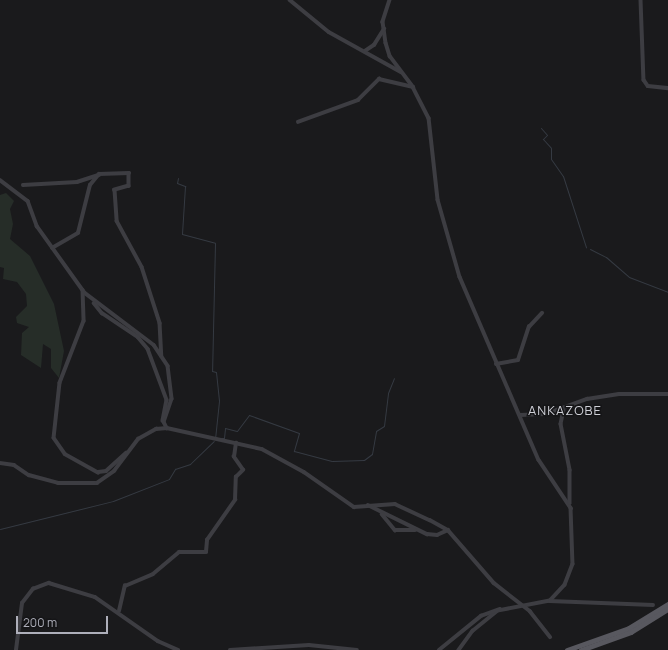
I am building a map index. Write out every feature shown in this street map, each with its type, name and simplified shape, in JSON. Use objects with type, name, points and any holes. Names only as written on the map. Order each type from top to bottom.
[{"type":"main road","points":[[567,650],[629,628],[668,604]]},
{"type":"main road","points":[[581,650],[631,632],[668,609]]},
{"type":"street","points":[[290,0],[329,32],[403,73]]},
{"type":"street","points":[[365,51],[374,45],[384,29],[390,0]]},
{"type":"street","points":[[641,0],[644,80],[648,86],[668,88]]},
{"type":"street","points":[[384,29],[390,56],[413,87],[428,118],[440,213],[460,278],[496,364],[539,460],[571,508]]},
{"type":"street","points":[[298,122],[358,100],[379,79],[413,87]]},
{"type":"street","points":[[23,185],[78,182],[99,174],[129,173],[129,186],[115,190],[117,221],[139,259],[160,323],[162,357]]},
{"type":"street","points":[[52,248],[78,233],[90,185],[99,174]]},
{"type":"street","points":[[0,180],[28,202],[37,226],[83,290],[102,313],[138,337],[148,349],[167,400],[164,422],[167,428]]},
{"type":"street","points":[[83,290],[84,321],[60,383],[54,438],[65,454],[98,472],[106,471],[126,454]]},
{"type":"street","points":[[92,300],[138,330],[168,366],[172,399],[164,422]]},
{"type":"street","points":[[496,364],[518,360],[529,328],[542,313]]},
{"type":"street","points":[[520,415],[564,410],[587,399],[619,394],[668,394]]},
{"type":"street","points":[[550,601],[565,585],[573,564],[570,470],[561,424],[564,410]]},
{"type":"street","points":[[0,464],[14,465],[29,475],[58,483],[90,484],[114,471],[138,440],[156,429],[167,428],[262,449],[295,466],[354,507],[395,504],[448,530],[494,583],[540,621],[550,638]]},
{"type":"street","points":[[118,611],[125,586],[153,574],[179,552],[206,552],[207,540],[235,500],[236,477],[243,470],[234,456],[236,443]]},
{"type":"street","points":[[368,506],[418,530],[437,535],[448,530]]},
{"type":"street","points":[[382,513],[395,530],[418,530]]},
{"type":"street","points":[[16,650],[21,606],[40,584],[74,588],[118,611],[158,641],[178,650]]},
{"type":"street","points":[[439,650],[481,616],[508,608],[550,601],[653,605]]},
{"type":"street","points":[[459,650],[481,623],[508,608]]},
{"type":"street","points":[[297,650],[299,645]]},
{"type":"street","points":[[230,650],[299,645],[340,646],[357,650]]},
{"type":"shaded area","points":[[6,193],[14,201],[10,209],[13,224],[10,239],[30,256],[54,304],[64,351],[59,378],[51,368],[51,349],[43,344],[41,368],[21,355],[22,333],[29,327],[17,323],[16,317],[27,306],[26,294],[17,282],[3,279],[4,268],[0,267],[0,195]]},
{"type":"waterway","points":[[541,128],[547,135],[543,139],[551,148],[551,159],[563,176],[586,247]]},
{"type":"waterway","points":[[178,178],[177,183],[185,186],[182,234],[215,243],[212,371],[216,372],[219,401],[215,438]]},
{"type":"waterway","points":[[590,249],[606,257],[629,277],[668,292]]},
{"type":"waterway","points":[[221,438],[224,438],[225,428],[237,431],[249,415],[299,433],[294,451],[332,461],[364,460],[372,454],[376,431],[384,426],[388,393],[394,378]]},
{"type":"waterway","points":[[0,529],[113,501],[169,479],[175,469],[190,464],[214,441]]},
{"type":"district","name":"ANKAZOBE","points":[[565,410]]}]
